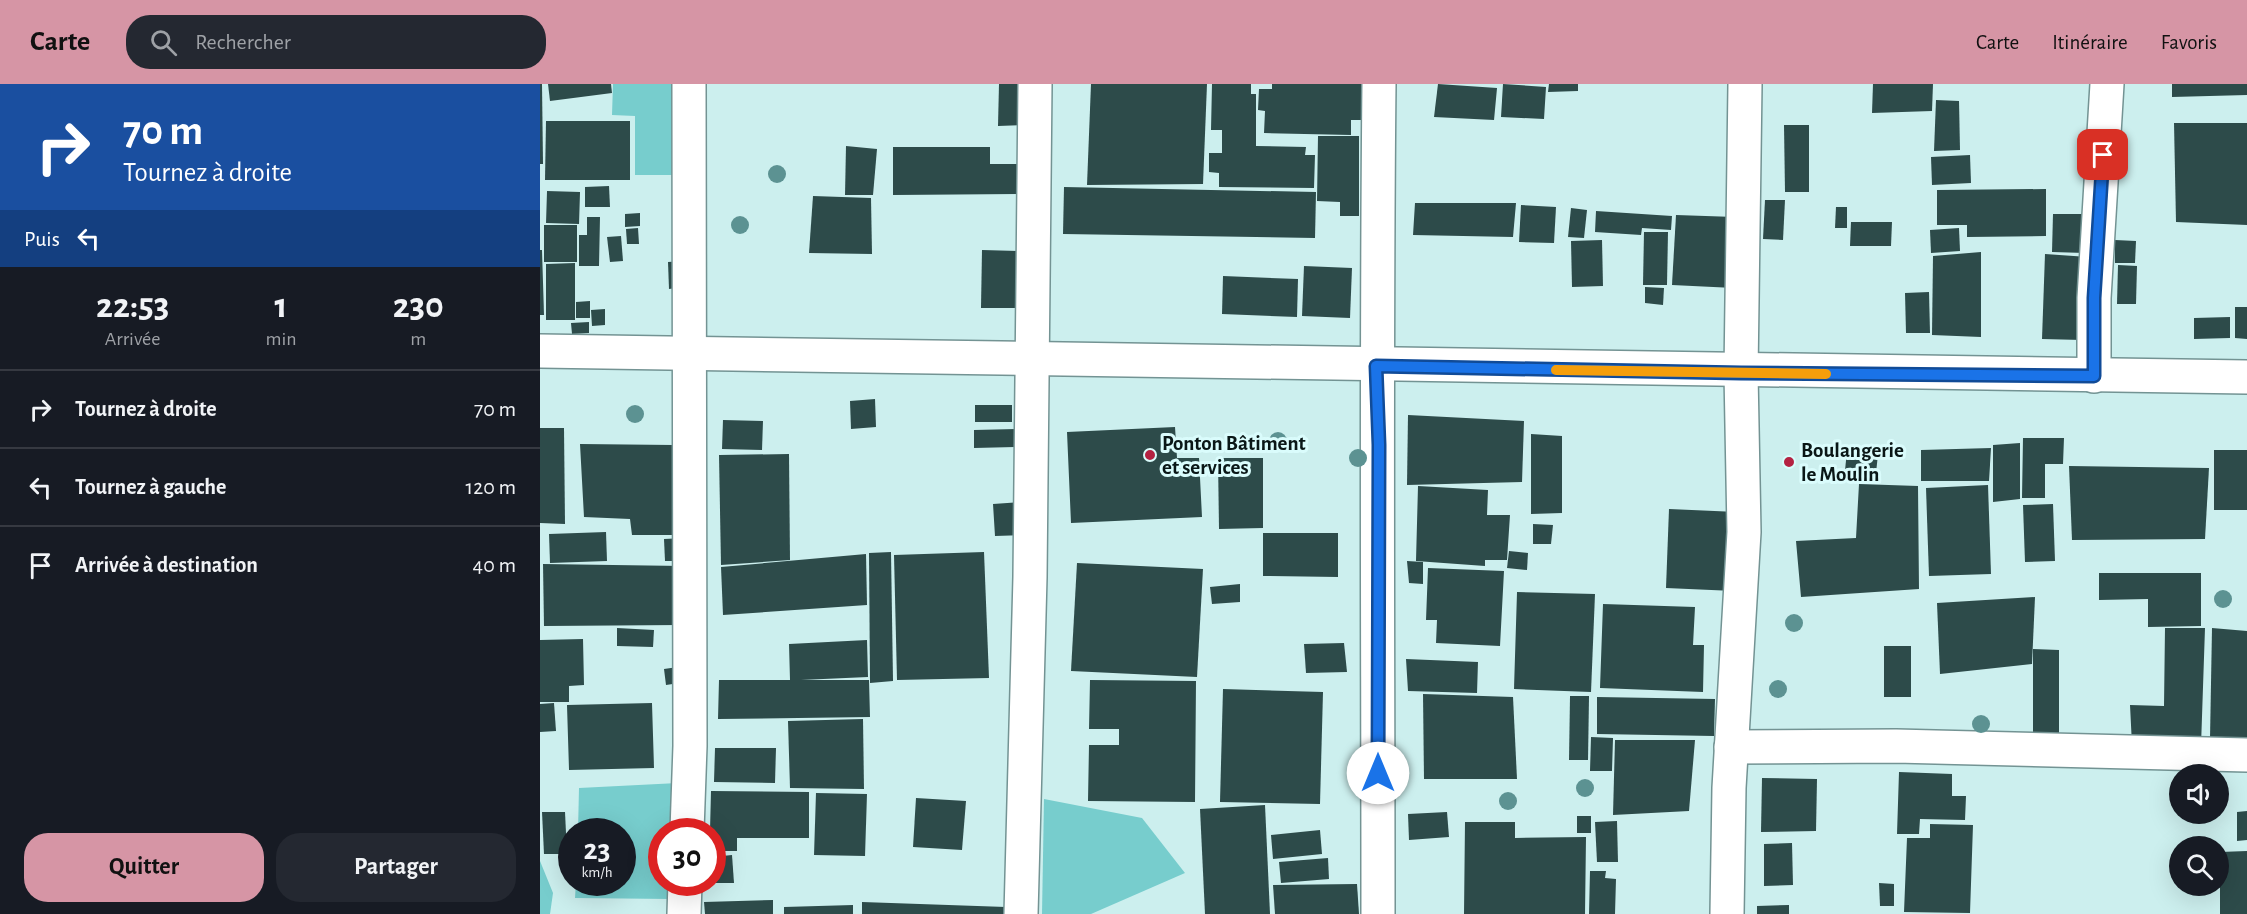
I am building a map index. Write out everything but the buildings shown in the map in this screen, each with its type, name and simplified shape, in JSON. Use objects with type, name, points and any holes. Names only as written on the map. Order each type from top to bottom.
[{"type":"main road","points":[[687,818],[690,746],[689,84]]},
{"type":"main road","points":[[1021,914],[1030,577],[1035,84]]},
{"type":"main road","points":[[1378,84],[1376,366],[1379,445],[1378,914]]},
{"type":"main road","points":[[1727,914],[1731,747],[1744,532],[1741,373],[1745,84]]},
{"type":"main road","points":[[2094,376],[2094,298],[2107,84]]},
{"type":"main road","points":[[540,351],[1032,362],[1741,373],[2247,377]]},
{"type":"main road","points":[[1731,747],[1908,746],[2247,755]]},
{"type":"main road","points":[[684,914],[685,896]]},
{"type":"shaded area","points":[[613,84],[684,84],[683,175],[635,175],[635,116],[612,115]]},
{"type":"shaded area","points":[[678,783],[676,818],[648,818],[648,896],[671,896],[671,899],[575,898],[575,896],[636,896],[636,818],[578,818],[579,788]]},
{"type":"shaded area","points":[[1044,799],[1142,818],[1185,873],[1091,914],[1042,914]]},
{"type":"shaded area","points":[[540,861],[553,893],[550,914],[540,914]]},
{"type":"slow traffic","points":[[1556,370],[1826,374]]},
{"type":"place","name":"Ponton Bâtiment et services","points":[[1150,455]]},
{"type":"place","name":"Boulangerie le Moulin","points":[[1789,462]]},
{"type":"route","points":[[1378,773],[1379,445],[1376,366],[1741,373],[2094,376],[2094,298],[2103,155]]}]
